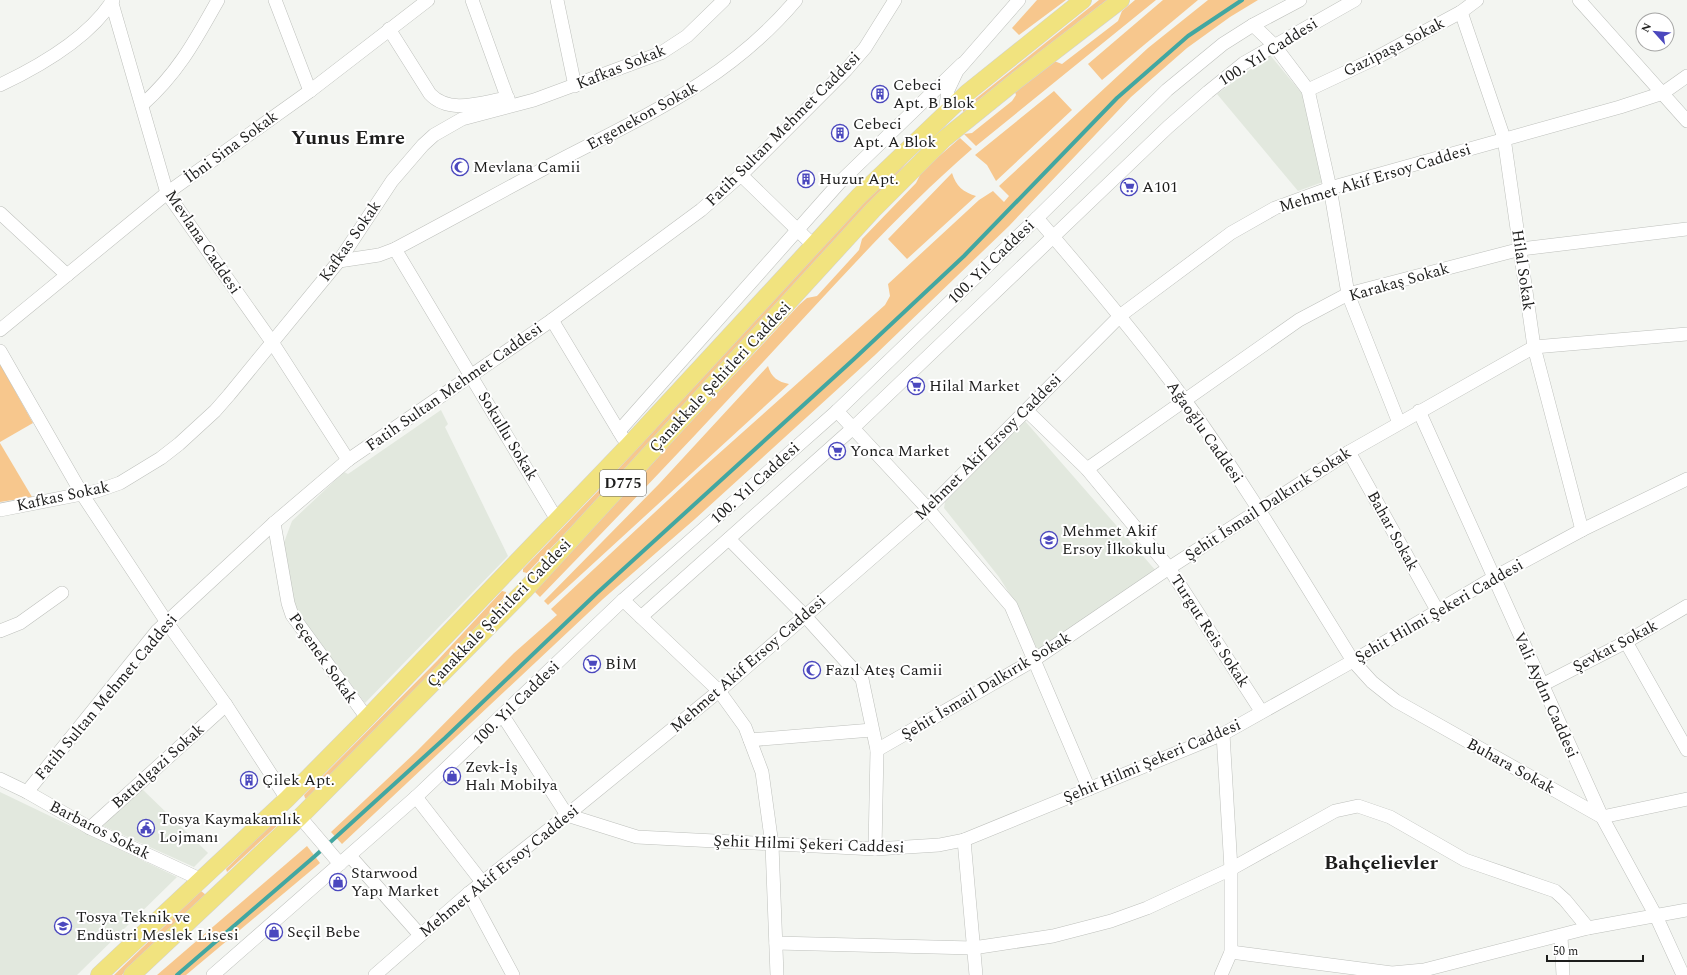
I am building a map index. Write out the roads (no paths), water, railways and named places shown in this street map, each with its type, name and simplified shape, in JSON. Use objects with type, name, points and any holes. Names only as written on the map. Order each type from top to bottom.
[{"type":"main road","name":"Çanakkale Şehitleri Caddesi","points":[[99,975],[287,799],[507,573],[628,446],[858,197],[945,112],[1083,0]]},
{"type":"main road","name":"Çanakkale Şehitleri Caddesi","points":[[132,975],[300,816],[525,590],[873,210],[944,139],[1017,80],[1121,0]]},
{"type":"main road","points":[[930,127],[944,139]]},
{"type":"main road","points":[[507,573],[525,590]]},
{"type":"main road","points":[[287,799],[300,816]]},
{"type":"main road","points":[[204,878],[221,890]]},
{"type":"street","points":[[142,105],[167,81],[179,66],[191,49],[218,0]]},
{"type":"street","points":[[275,0],[310,91]]},
{"type":"street","name":"İbni Sina Sokak","points":[[0,330],[167,194],[310,91],[428,0]]},
{"type":"street","points":[[389,29],[427,89],[437,101],[455,107],[509,102],[472,0]]},
{"type":"street","points":[[557,0],[575,86]]},
{"type":"street","name":"Kafkas Sokak","points":[[0,510],[82,494],[120,483],[161,458],[179,444],[216,411],[339,261],[392,181],[423,145],[447,126],[509,102],[534,100],[661,53],[687,36],[724,0]]},
{"type":"street","name":"Ergenekon Sokak","points":[[339,261],[379,255],[395,249],[679,98],[743,53],[763,36],[796,0]]},
{"type":"street","name":"Fatih Sultan Mehmet Caddesi","points":[[27,792],[166,621],[274,523],[348,460],[552,320],[701,210],[741,174],[851,65],[872,37],[895,0]]},
{"type":"street","points":[[619,431],[862,159],[962,64],[1019,0]]},
{"type":"street","name":"100. Yıl Caddesi","points":[[213,975],[416,797],[503,716],[623,600],[836,411],[1037,218],[1167,90],[1223,44],[1253,25],[1300,0]]},
{"type":"street","name":"100. Yıl Caddesi","points":[[641,616],[853,428],[1054,238],[1168,127],[1208,92],[1244,63],[1355,0]]},
{"type":"street","name":"Gazipaşa Sokak","points":[[1308,90],[1372,60],[1461,12],[1477,0]]},
{"type":"street","points":[[1579,0],[1687,121]]},
{"type":"street","points":[[0,85],[54,55],[90,27],[112,1]]},
{"type":"street","name":"Mevlana Caddesi","points":[[112,1],[167,194],[272,342],[348,460]]},
{"type":"street","name":"Hilal Sokak","points":[[1461,12],[1504,138],[1534,347],[1582,530]]},
{"type":"street","points":[[1253,25],[1274,45],[1308,90],[1330,188],[1348,294],[1399,423]]},
{"type":"street","points":[[945,112],[948,90],[962,64]]},
{"type":"street","name":"Mehmet Akif Ersoy Caddesi","points":[[375,975],[482,882],[719,691],[928,509],[1027,411],[1120,315],[1206,251],[1254,219],[1281,206],[1330,188],[1663,93],[1687,76]]},
{"type":"street","points":[[741,174],[813,245]]},
{"type":"street","points":[[0,213],[67,275]]},
{"type":"street","name":"Ağaoğlu Caddesi","points":[[1037,218],[1120,315],[1184,400],[1259,511],[1353,661]]},
{"type":"street","name":"Karakaş Sokak","points":[[1088,469],[1299,320],[1348,294],[1521,249],[1687,229]]},
{"type":"street","name":"Sokullu Sokak","points":[[395,249],[472,374],[557,520]]},
{"type":"street","points":[[552,320],[628,446]]},
{"type":"street","name":"Şehit İsmail Dalkırık Sokak","points":[[877,750],[1034,660],[1169,568],[1349,452],[1534,347],[1687,334]]},
{"type":"street","points":[[0,351],[82,494],[166,621],[226,705],[287,799]]},
{"type":"street","points":[[836,411],[928,509],[1011,606],[1089,789]]},
{"type":"street","name":"Turgut Reis Sokak","points":[[1027,411],[1088,469],[1169,568],[1261,711]]},
{"type":"street","name":"Vali Aydın Caddesi","points":[[1419,411],[1602,817],[1656,916],[1682,975]]},
{"type":"street","name":"Bahar Sokak","points":[[1349,452],[1437,610]]},
{"type":"street","name":"Şehit Hilmi Şekeri Caddesi","points":[[567,815],[637,837],[875,849],[939,845],[964,840],[1223,734],[1261,711],[1353,661],[1493,578],[1582,530],[1687,479]]},
{"type":"street","name":"Peçenek Sokak","points":[[274,523],[288,603],[292,615],[366,718]]},
{"type":"street","points":[[729,539],[805,616],[862,678],[877,750],[875,849]]},
{"type":"street","points":[[0,631],[20,623],[62,593]]},
{"type":"street","points":[[623,600],[719,691],[745,727],[762,772],[772,845],[777,975]]},
{"type":"street","name":"Şevkat Sokak","points":[[1542,685],[1626,642],[1687,606]]},
{"type":"street","points":[[1626,642],[1687,750]]},
{"type":"street","name":"Buhara Sokak","points":[[1353,661],[1372,682],[1396,701],[1602,817]]},
{"type":"street","name":"Battalgazi Sokak","points":[[90,828],[226,705]]},
{"type":"street","points":[[503,716],[567,815]]},
{"type":"street","points":[[750,740],[872,730]]},
{"type":"street","points":[[1221,975],[1231,952],[1231,869],[1223,734]]},
{"type":"street","name":"Barbaros Sokak","points":[[0,779],[27,792],[90,828],[204,878]]},
{"type":"street","points":[[416,797],[482,882]]},
{"type":"street","points":[[1602,817],[1687,799]]},
{"type":"street","points":[[776,943],[973,948],[1053,936],[1111,921],[1147,908],[1231,869],[1334,811],[1358,806],[1390,817],[1465,860],[1555,891],[1565,900],[1588,928]]},
{"type":"street","points":[[300,816],[330,853],[345,860],[420,935]]},
{"type":"street","points":[[964,840],[976,975]]},
{"type":"street","points":[[469,893],[513,975]]},
{"type":"street","points":[[1231,952],[1392,973],[1424,973],[1588,928],[1687,910]]},
{"type":"street","points":[[1560,936],[1564,975]]},
{"type":"waterway","points":[[177,975],[315,856],[445,738],[596,594],[854,359],[964,256],[1117,98],[1188,36],[1242,0]]},
{"type":"place","name":"Cebeci Apt. B Blok","points":[[880,94]]},
{"type":"place","name":"Cebeci Apt. A Blok","points":[[840,133]]},
{"type":"place","name":"Mevlana Camii","points":[[460,167]]},
{"type":"place","name":"Huzur Apt.","points":[[806,179]]},
{"type":"place","name":"A101","points":[[1129,187]]},
{"type":"place","name":"Hilal Market","points":[[916,386]]},
{"type":"place","name":"Yonca Market","points":[[837,451]]},
{"type":"place","name":"Mehmet Akif Ersoy İlkokulu","points":[[1049,540]]},
{"type":"place","name":"BİM","points":[[592,664]]},
{"type":"place","name":"Fazıl Ateş Camii","points":[[812,670]]},
{"type":"place","name":"Zevk-İş Halı Mobilya","points":[[452,776]]},
{"type":"place","name":"Çilek Apt.","points":[[249,780]]},
{"type":"place","name":"Tosya Kaymakamlık Lojmanı","points":[[146,828]]},
{"type":"place","name":"Starwood Yapı Market","points":[[338,882]]},
{"type":"place","name":"Tosya Teknik ve Endüstri Meslek Lisesi","points":[[63,926]]},
{"type":"place","name":"Seçil Bebe","points":[[274,932]]},
{"type":"district","name":"Yunus Emre","points":[[348,138]]},
{"type":"district","name":"Bahçelievler","points":[[1381,863]]}]
